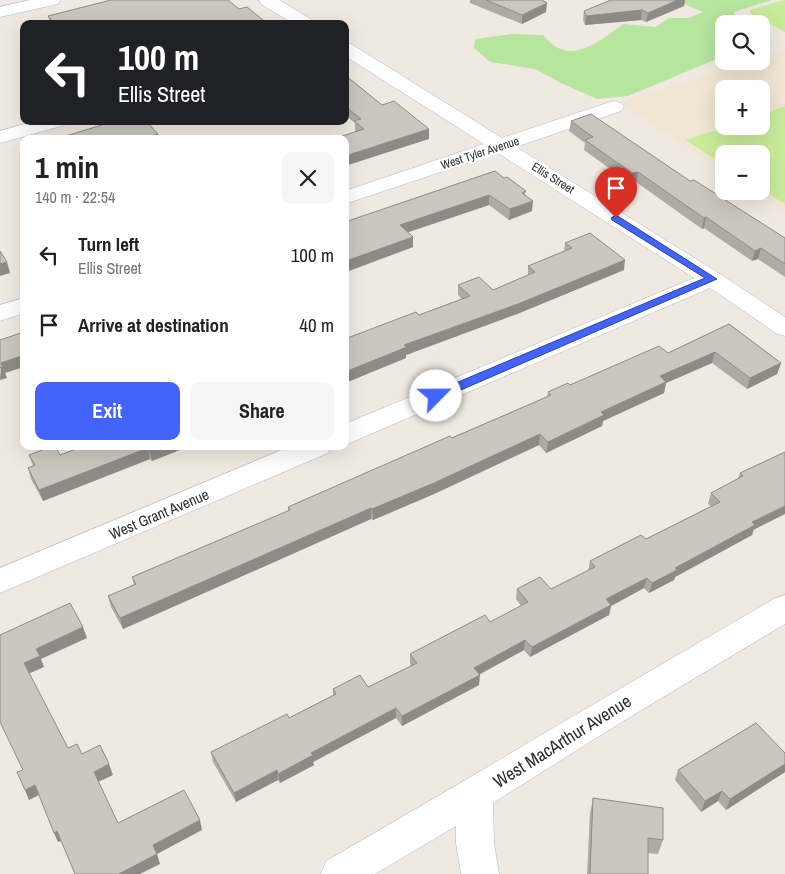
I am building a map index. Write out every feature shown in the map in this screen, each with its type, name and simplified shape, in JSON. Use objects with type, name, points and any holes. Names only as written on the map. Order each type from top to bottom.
[{"type":"street","points":[[0,12],[52,0]]},
{"type":"street","points":[[267,0],[300,20]]},
{"type":"street","name":"Ellis Street","points":[[349,50],[502,145],[712,279],[785,328]]},
{"type":"street","name":"West Tyler Avenue","points":[[349,197],[614,107]]},
{"type":"street","points":[[0,137],[44,125]]},
{"type":"street","points":[[349,433],[712,279]]},
{"type":"street","points":[[0,313],[20,306]]},
{"type":"street","name":"West Grant Avenue","points":[[0,581],[309,450]]},
{"type":"street","name":"West MacArthur Avenue","points":[[340,874],[475,795],[608,712],[785,608]]},
{"type":"street","points":[[475,795],[475,843],[480,874]]},
{"type":"shaded area","points":[[785,51],[785,211],[768,200],[770,145],[715,145],[715,165],[619,102],[723,70],[770,70],[770,55]]},
{"type":"green space","points":[[675,0],[772,0],[734,12],[736,15],[715,15],[715,60],[628,96],[597,99],[535,69],[490,62],[474,48],[475,39],[512,34],[543,35],[558,48],[566,51],[575,51],[593,45],[623,24],[656,27],[669,18],[689,18],[703,12]]},
{"type":"green space","points":[[785,0],[785,32],[770,24],[770,15],[753,15],[750,11]]},
{"type":"green space","points":[[785,106],[785,204],[770,195],[770,145],[715,145],[715,159],[686,140],[715,130],[715,135],[770,135],[770,112]]},
{"type":"building","points":[[111,0],[228,0],[239,9],[247,7],[263,20],[52,20],[48,16]]},
{"type":"building","points":[[486,0],[542,0],[547,3],[522,15]]},
{"type":"building","points":[[611,0],[678,0],[648,13],[642,10],[586,16],[584,11]]},
{"type":"building","points":[[349,78],[382,105],[394,101],[429,129],[349,155],[349,135],[345,135],[364,129],[354,121],[361,119],[349,109]]},
{"type":"building","points":[[591,114],[690,181],[694,180],[715,193],[715,200],[725,200],[785,238],[785,264],[761,248],[755,251],[638,172],[632,173],[585,140],[593,137],[571,121]]},
{"type":"building","points":[[102,125],[150,125],[158,134],[155,135],[69,135]]},
{"type":"building","points":[[495,171],[526,191],[522,193],[533,201],[510,209],[489,195],[400,225],[413,237],[349,260],[349,221]]},
{"type":"building","points":[[590,233],[625,260],[518,304],[404,345],[407,347],[349,370],[349,337],[416,312],[419,315],[470,296],[458,285],[479,277],[493,290],[535,272],[528,266],[572,248],[565,243]]},
{"type":"building","points":[[0,251],[7,262],[0,264]]},
{"type":"building","points":[[729,324],[781,363],[750,378],[715,352],[660,376],[666,382],[601,412],[604,415],[548,442],[540,434],[434,483],[371,508],[120,618],[108,596],[136,584],[132,577],[290,510],[288,507],[450,436],[452,438],[551,395],[548,392],[568,383],[570,385],[659,346],[668,353]]},
{"type":"building","points":[[20,333],[20,356],[1,363],[3,367],[0,368],[0,340]]},
{"type":"building","points":[[42,450],[57,450],[60,455],[73,450],[143,450],[39,490],[28,468],[35,465],[29,455]]},
{"type":"building","points":[[785,452],[785,506],[752,522],[755,525],[675,568],[677,570],[652,583],[647,578],[606,599],[611,605],[532,647],[525,640],[474,668],[480,675],[402,716],[396,708],[311,753],[313,755],[278,774],[277,770],[234,793],[211,752],[287,714],[289,718],[336,694],[333,689],[360,675],[368,687],[417,663],[410,654],[485,615],[490,622],[528,602],[517,589],[540,577],[551,589],[595,567],[590,561],[641,535],[646,539],[720,502],[711,493],[743,476],[740,473]]},
{"type":"building","points":[[70,603],[83,627],[36,649],[40,656],[24,663],[68,748],[77,744],[82,754],[100,745],[109,764],[94,772],[118,823],[184,790],[200,820],[153,845],[157,854],[119,874],[75,874],[57,831],[54,833],[35,785],[25,790],[17,772],[23,770],[0,722],[0,635]]},
{"type":"building","points":[[756,723],[785,753],[785,764],[730,799],[722,791],[705,801],[678,770]]},
{"type":"building","points":[[593,798],[663,808],[663,840],[648,838],[648,874],[590,874]]},
{"type":"route","points":[[436,396],[712,279],[616,218]]}]
